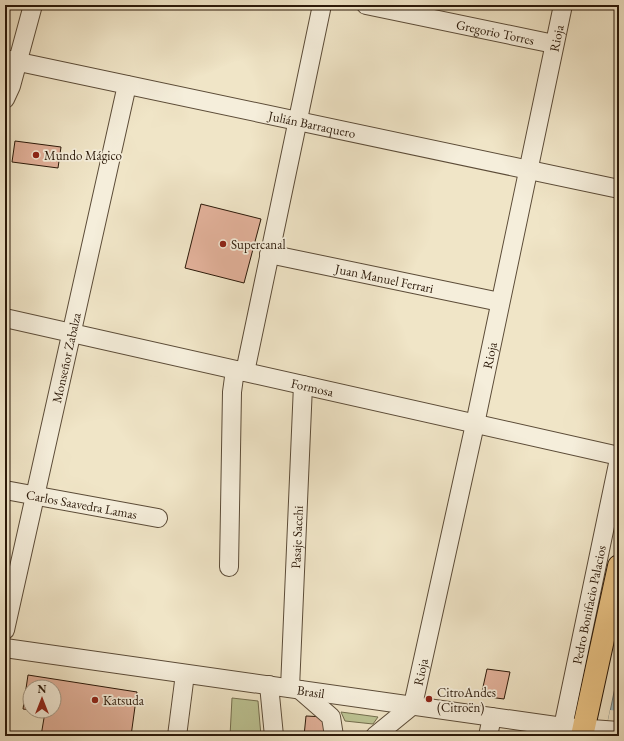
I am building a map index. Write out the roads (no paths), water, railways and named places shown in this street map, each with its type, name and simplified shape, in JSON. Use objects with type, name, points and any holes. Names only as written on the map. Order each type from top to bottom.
[{"type":"highway","points":[[576,731],[619,566]]},
{"type":"street","points":[[5,99],[11,86],[11,60],[33,5]]},
{"type":"street","points":[[229,567],[232,392],[240,371],[269,254],[322,5]]},
{"type":"street","name":"Gregorio Torres","points":[[366,5],[554,44]]},
{"type":"street","name":"Rioja","points":[[413,705],[475,424],[563,5]]},
{"type":"street","name":"Julián Barraquero","points":[[11,60],[619,189]]},
{"type":"street","name":"Monseñor Zabalza","points":[[5,630],[127,85]]},
{"type":"street","name":"Juan Manuel Ferrari","points":[[269,254],[500,302]]},
{"type":"street","name":"Formosa","points":[[5,318],[619,457]]},
{"type":"street","name":"Pasaje Sacchi","points":[[295,689],[303,385]]},
{"type":"street","name":"Pedro Bonifacio Palacios","points":[[576,731],[619,457]]},
{"type":"street","name":"Carlos Saavedra Lamas","points":[[5,490],[158,518]]},
{"type":"street","name":"Brasil","points":[[5,648],[413,705],[576,731],[614,731]]},
{"type":"street","points":[[177,736],[185,674]]},
{"type":"street","points":[[270,685],[274,736]]},
{"type":"street","points":[[295,689],[330,717],[334,736]]},
{"type":"street","points":[[375,736],[413,705]]},
{"type":"street","points":[[488,736],[492,717]]},
{"type":"water","points":[[619,668],[619,736],[605,736]]},
{"type":"place","name":"Mundo Mágico","points":[[36,155]]},
{"type":"place","name":"Supercanal","points":[[223,244]]},
{"type":"place","name":"CitroAndes (Citroën)","points":[[429,699]]},
{"type":"place","name":"Katsuda","points":[[95,700]]}]
